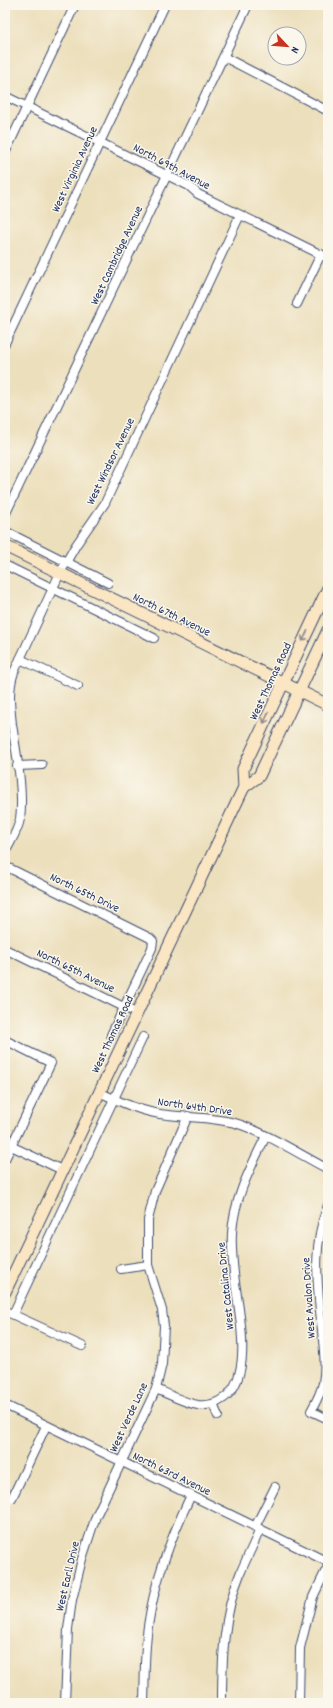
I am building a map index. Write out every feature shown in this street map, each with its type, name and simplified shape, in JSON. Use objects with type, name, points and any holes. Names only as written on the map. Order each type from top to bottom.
[{"type":"main road","name":"North 67th Avenue","points":[[5,546],[328,705]]},
{"type":"main road","name":"West Thomas Road","points":[[244,787],[243,769],[328,588]]},
{"type":"main road","name":"West Thomas Road","points":[[5,1292],[244,787],[259,776],[328,630]]},
{"type":"street","points":[[5,153],[75,5]]},
{"type":"street","name":"West Virginia Avenue","points":[[5,343],[165,5]]},
{"type":"street","name":"West Cambridge Avenue","points":[[5,516],[248,5]]},
{"type":"street","points":[[224,57],[328,110]]},
{"type":"street","name":"North 69th Avenue","points":[[5,96],[189,186],[198,194],[325,256]]},
{"type":"street","name":"West Windsor Avenue","points":[[5,853],[20,820],[17,766],[10,695],[11,681],[60,573],[76,545],[105,503],[240,215]]},
{"type":"street","points":[[297,304],[325,256]]},
{"type":"street","points":[[5,531],[108,583]]},
{"type":"street","points":[[5,565],[154,638]]},
{"type":"street","points":[[20,659],[78,686]]},
{"type":"street","points":[[17,766],[42,765]]},
{"type":"street","name":"North 65th Drive","points":[[5,866],[150,938],[153,942]]},
{"type":"street","name":"West Thomas Road","points":[[111,1036],[152,948],[153,942]]},
{"type":"street","name":"North 65th Avenue","points":[[5,949],[136,1013]]},
{"type":"street","points":[[82,1346],[9,1313],[143,1037]]},
{"type":"street","points":[[5,1040],[51,1063],[5,1159]]},
{"type":"street","name":"North 64th Drive","points":[[99,1092],[153,1113],[214,1118],[236,1124],[266,1136],[328,1169]]},
{"type":"street","name":"West Verde Lane","points":[[120,1461],[156,1389],[162,1364],[164,1326],[162,1310],[148,1265],[148,1220],[155,1191],[188,1116]]},
{"type":"street","name":"West Catalina Drive","points":[[213,1404],[229,1394],[240,1372],[242,1337],[241,1316],[232,1251],[233,1222],[244,1183],[266,1136]]},
{"type":"street","points":[[11,1146],[62,1170]]},
{"type":"street","name":"West Avalon Drive","points":[[328,1205],[319,1238],[316,1268],[325,1357],[324,1375],[323,1385],[311,1411],[328,1420]]},
{"type":"street","points":[[121,1269],[148,1265]]},
{"type":"street","points":[[156,1389],[198,1405],[213,1404],[218,1416]]},
{"type":"street","name":"North 63rd Avenue","points":[[5,1405],[328,1562]]},
{"type":"street","points":[[12,1498],[46,1426]]},
{"type":"street","name":"West Earll Drive","points":[[65,1703],[68,1628],[73,1593],[96,1516],[120,1461]]},
{"type":"street","points":[[222,1703],[222,1658],[228,1615],[239,1575],[275,1487]]},
{"type":"street","points":[[144,1703],[145,1652],[148,1621],[159,1573],[174,1529],[191,1495]]},
{"type":"street","points":[[299,1703],[301,1640],[313,1597],[328,1566]]}]
